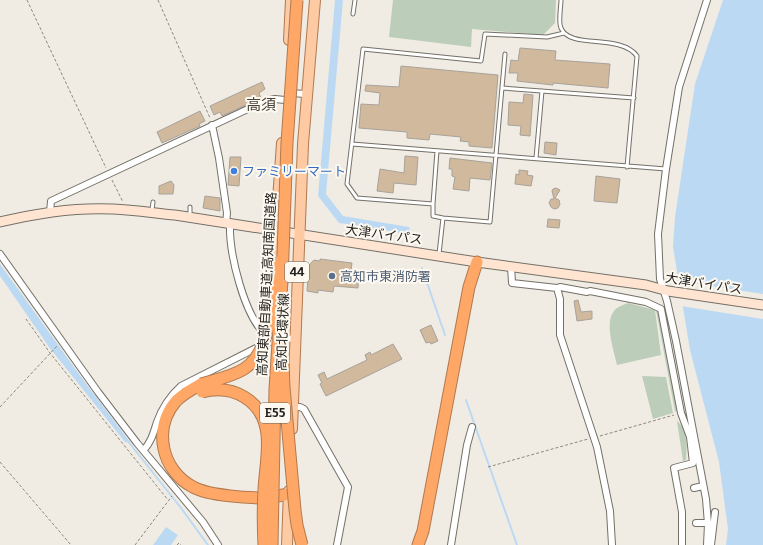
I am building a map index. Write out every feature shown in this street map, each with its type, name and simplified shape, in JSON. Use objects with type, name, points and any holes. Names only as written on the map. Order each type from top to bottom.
[{"type":"highway","name":"高知東部自動車道;高知南国道路","points":[[272,545],[275,389],[282,282],[280,228],[297,0]]},
{"type":"highway","points":[[280,228],[269,324],[262,349],[251,364],[244,369],[201,388],[184,403],[172,420],[170,441],[171,451],[179,468],[195,481],[227,488],[269,494],[289,494]]},
{"type":"highway","points":[[418,545],[423,531],[469,287],[477,262]]},
{"type":"highway","points":[[426,545],[476,288],[477,262]]},
{"type":"highway","points":[[282,282],[284,387],[296,525],[302,545]]},
{"type":"highway","points":[[201,388],[220,389],[237,393],[252,403],[263,417],[267,444],[263,504],[265,545]]},
{"type":"main road","name":"高知北環状線","points":[[265,545],[269,494],[273,340],[291,0]]},
{"type":"main road","name":"高知北環状線","points":[[287,545],[294,339],[303,144],[315,0]]},
{"type":"main road","name":"大津バイパス","points":[[0,222],[50,212],[95,208],[126,210],[228,224],[280,228],[299,235],[477,262],[646,285],[666,290],[763,305]]},
{"type":"street","points":[[707,0],[679,87],[660,210],[658,234],[660,279],[666,290],[692,436],[704,486],[708,522],[707,545]]},
{"type":"street","points":[[50,212],[51,201],[212,125],[265,102],[307,94]]},
{"type":"street","points":[[212,125],[219,158],[230,236],[241,289],[261,330],[273,340]]},
{"type":"street","points":[[0,254],[98,392],[137,443],[203,522],[218,545]]},
{"type":"street","points":[[511,266],[512,283],[557,288],[560,287],[587,292],[590,291],[646,302],[661,308],[681,413],[692,436],[693,463],[674,468],[682,512],[682,545]]},
{"type":"street","points":[[557,288],[560,299],[560,335],[602,465],[610,511],[612,545]]},
{"type":"street","points":[[144,450],[153,438],[157,423],[164,408],[172,396],[182,386],[273,340],[283,338],[294,339]]},
{"type":"street","points":[[272,407],[292,407],[304,409],[348,487],[337,545]]},
{"type":"street","points":[[451,545],[467,445],[472,427]]},
{"type":"street","points":[[694,488],[704,486]]},
{"type":"street","points":[[711,545],[715,512]]},
{"type":"street","points":[[696,523],[708,522]]},
{"type":"lane","points":[[354,14],[355,0]]},
{"type":"lane","points":[[561,0],[560,28],[567,36],[576,39],[623,45],[633,51],[637,56],[627,167]]},
{"type":"lane","points":[[433,204],[357,198],[347,184],[363,49],[481,61],[485,34],[547,38],[564,32]]},
{"type":"lane","points":[[437,152],[433,216],[490,222],[505,54]]},
{"type":"lane","points":[[502,88],[634,98]]},
{"type":"lane","points":[[536,158],[542,91]]},
{"type":"lane","points":[[352,144],[437,152],[536,158],[666,170]]},
{"type":"lane","points":[[152,213],[153,202]]},
{"type":"lane","points":[[190,207],[190,218]]},
{"type":"lane","points":[[439,256],[443,218]]},
{"type":"path","points":[[26,0],[126,210]]},
{"type":"path","points":[[158,0],[196,84],[212,125]]},
{"type":"path","points":[[26,318],[51,352],[168,500]]},
{"type":"path","points":[[0,407],[58,344]]},
{"type":"path","points":[[488,467],[681,413]]},
{"type":"path","points":[[0,462],[71,545]]},
{"type":"path","points":[[135,545],[170,498]]},
{"type":"path","points":[[177,545],[179,543],[181,545]]},
{"type":"green space","points":[[393,0],[556,0],[555,23],[543,35],[472,29],[471,47],[389,37]]},
{"type":"green space","points":[[628,303],[655,310],[661,355],[617,365],[610,330],[611,316],[620,306]]},
{"type":"green space","points":[[656,310],[659,310],[673,383],[677,411],[675,412]]},
{"type":"green space","points":[[642,376],[666,377],[673,413],[653,419]]},
{"type":"green space","points":[[677,421],[683,429],[686,439],[686,460],[683,461]]},
{"type":"water","points":[[335,0],[343,0],[326,194],[343,216],[409,227],[413,237],[368,227],[339,223],[318,196]]},
{"type":"water","points":[[723,0],[763,0],[763,545],[726,545],[728,529],[719,462],[690,350],[673,247],[675,217],[695,84]]},
{"type":"water","points":[[0,264],[130,442],[125,442],[49,347],[0,276]]},
{"type":"water","points":[[166,527],[178,535],[171,545],[153,545]]},
{"type":"pier","points":[[677,281],[763,294],[763,319],[681,306]]},
{"type":"building","points":[[520,48],[556,51],[555,60],[610,64],[608,88],[553,83],[553,85],[517,81],[518,73],[509,73],[511,60],[518,61]]},
{"type":"building","points":[[401,66],[498,75],[492,148],[469,146],[469,142],[460,141],[461,137],[430,134],[429,140],[407,138],[407,132],[359,128],[361,104],[379,105],[380,93],[365,91],[366,85],[399,87]]},
{"type":"building","points":[[262,82],[265,89],[259,93],[261,98],[222,116],[220,112],[214,115],[210,106]]},
{"type":"building","points":[[524,94],[533,95],[530,136],[520,135],[521,126],[508,125],[509,102],[523,103]]},
{"type":"building","points":[[200,111],[205,121],[199,124],[200,126],[162,143],[157,132]]},
{"type":"building","points":[[545,142],[557,143],[556,155],[544,153]]},
{"type":"building","points":[[405,156],[418,157],[416,185],[394,183],[393,193],[377,191],[380,169],[404,173]]},
{"type":"building","name":"ファミリーマート","points":[[230,157],[241,157],[239,186],[228,185]]},
{"type":"building","points":[[450,158],[492,163],[490,180],[470,178],[469,191],[453,189],[455,177],[452,176],[452,169],[449,169]]},
{"type":"building","points":[[519,170],[528,171],[527,175],[533,176],[531,186],[515,184],[516,174],[519,175]]},
{"type":"building","points":[[596,176],[620,179],[617,203],[594,201]]},
{"type":"building","points":[[171,181],[174,185],[173,194],[159,194],[159,186]]},
{"type":"building","points":[[556,188],[560,190],[555,198],[559,200],[560,204],[558,208],[554,209],[549,203],[551,199],[554,199],[552,191]]},
{"type":"building","points":[[205,196],[220,198],[220,211],[203,208]]},
{"type":"building","points":[[548,219],[560,220],[559,228],[547,227]]},
{"type":"building","name":"高知市東消防署","points":[[320,259],[352,263],[351,270],[359,271],[358,288],[334,286],[333,292],[318,290],[318,293],[307,291],[309,265],[314,260],[320,261]]},
{"type":"building","points":[[578,300],[581,312],[592,311],[592,319],[577,321],[574,301]]},
{"type":"building","points":[[431,325],[438,341],[431,344],[430,342],[426,343],[420,330]]},
{"type":"building","points":[[393,344],[402,359],[326,396],[320,384],[322,383],[318,375],[324,372],[327,379],[367,360],[365,355],[370,352],[371,355]]},
{"type":"waterway","points":[[422,268],[445,335]]},
{"type":"waterway","points":[[466,400],[517,545]]},
{"type":"waterway","points":[[127,440],[181,508],[208,545]]},
{"type":"place","name":"ファミリーマート","points":[[234,171]]},
{"type":"place","name":"高知市東消防署","points":[[332,276]]},
{"type":"district","name":"高須","points":[[261,105]]}]
